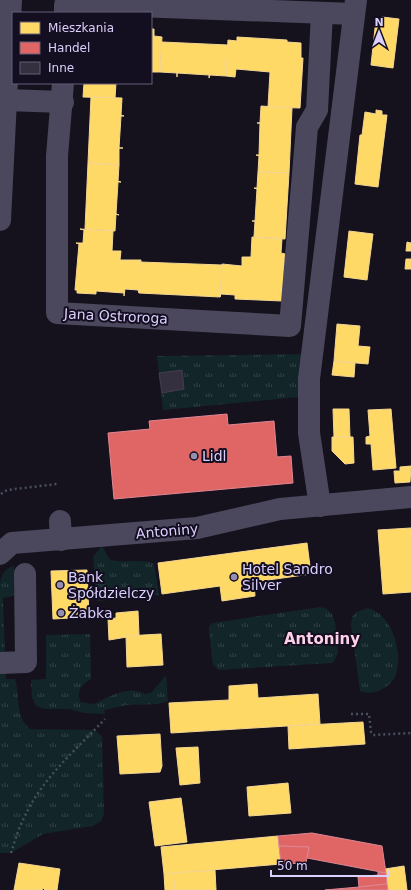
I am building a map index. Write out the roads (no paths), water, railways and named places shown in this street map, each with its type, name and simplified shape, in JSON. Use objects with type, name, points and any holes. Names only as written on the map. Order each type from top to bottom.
[{"type":"street","points":[[0,220],[11,0]]},
{"type":"street","points":[[65,6],[341,8]]},
{"type":"street","points":[[290,326],[308,127],[317,110],[341,8]]},
{"type":"street","points":[[341,8],[316,329],[310,379],[310,433],[320,506],[411,497]]},
{"type":"street","name":"Jana Ostroroga","points":[[6,100],[63,93],[57,156],[57,313],[290,326],[316,329]]},
{"type":"street","name":"Antoniny","points":[[4,543],[60,530],[197,528],[269,511],[320,506]]},
{"type":"street","points":[[0,663],[26,662],[25,574]]},
{"type":"place","name":"Lidl","points":[[194,456]]},
{"type":"place","name":"Hotel Sandro Silver","points":[[234,577]]},
{"type":"place","name":"Bank Spółdzielczy","points":[[60,585]]},
{"type":"place","name":"Żabka","points":[[61,613]]},
{"type":"district","name":"Antoniny","points":[[322,639]]}]
